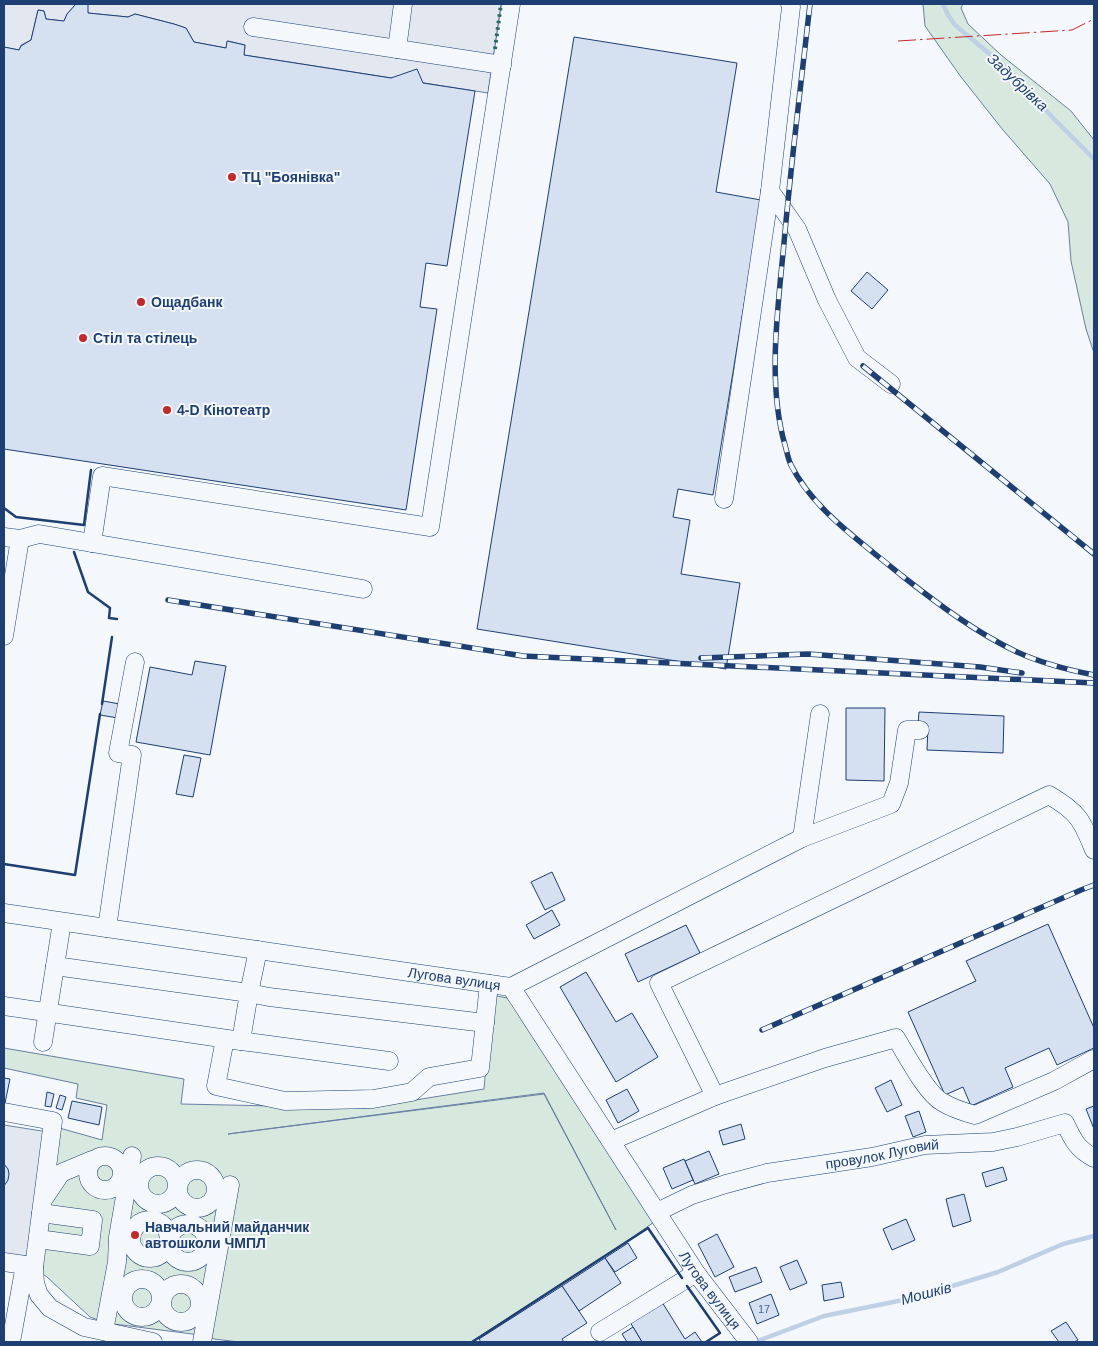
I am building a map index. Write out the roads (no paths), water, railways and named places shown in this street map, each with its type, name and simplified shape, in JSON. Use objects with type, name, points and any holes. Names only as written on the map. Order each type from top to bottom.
[{"type":"street","points":[[397,49],[403,4]]},
{"type":"street","points":[[92,543],[102,476],[430,527],[511,4]]},
{"type":"street","points":[[724,499],[770,191],[790,4]]},
{"type":"street","points":[[254,27],[502,65]]},
{"type":"street","points":[[770,191],[797,229],[827,300],[856,358],[891,384]]},
{"type":"street","points":[[4,636],[12,538],[38,534],[363,589]]},
{"type":"street","points":[[107,928],[132,755],[118,753],[135,662]]},
{"type":"street","points":[[802,838],[820,714]]},
{"type":"street","points":[[511,987],[802,838],[891,804],[899,783],[907,730],[920,730]]},
{"type":"street","points":[[715,1096],[658,983],[1049,794],[1076,813],[1085,827],[1094,850]]},
{"type":"street","name":"Лугова вулиця","points":[[4,918],[62,922],[107,928],[511,987],[696,1273],[745,1337]]},
{"type":"street","points":[[43,1042],[62,922]]},
{"type":"street","points":[[258,950],[249,993],[216,1086],[285,1101],[373,1099],[412,1092],[429,1077],[480,1068],[489,984]]},
{"type":"street","points":[[55,966],[269,997],[485,1023]]},
{"type":"street","points":[[4,1006],[389,1061]]},
{"type":"street","points":[[611,1141],[715,1096],[826,1058],[896,1038],[931,1093],[941,1102],[975,1115],[1054,1081],[1094,1059]]},
{"type":"street","points":[[4,1112],[53,1121],[38,1239],[29,1266],[11,1342]]},
{"type":"street","name":"провулок Луговий","points":[[657,1212],[692,1195],[768,1173],[872,1157],[925,1145],[993,1142],[1065,1123],[1074,1142],[1084,1153],[1094,1158]]},
{"type":"street","points":[[104,1331],[117,1262],[118,1237],[132,1156]]},
{"type":"street","points":[[42,1206],[61,1173],[92,1160]]},
{"type":"street","points":[[123,1209],[143,1173],[150,1167],[165,1167],[173,1173],[177,1187],[174,1196],[170,1200],[156,1204],[143,1197],[139,1183]]},
{"type":"street","points":[[202,1342],[230,1185]]},
{"type":"street","points":[[38,1239],[90,1246],[93,1220],[42,1206]]},
{"type":"street","points":[[117,1262],[134,1228],[147,1220],[152,1220],[165,1227],[169,1241],[162,1254],[157,1257],[148,1258],[135,1251],[132,1247],[131,1237]]},
{"type":"street","points":[[4,1262],[29,1266]]},
{"type":"street","points":[[29,1266],[39,1295],[50,1308],[84,1327],[154,1342]]},
{"type":"street","points":[[600,1332],[696,1273]]},
{"type":"street","points":[[108,1312],[123,1296],[130,1283],[135,1281],[145,1279],[158,1286],[162,1301],[158,1310],[145,1318],[135,1316],[127,1310],[123,1296]]},
{"type":"waterway","name":"Задубрівка","points":[[943,4],[955,25],[1023,84],[1053,118],[1094,159]]},
{"type":"waterway","name":"Мошків","points":[[755,1342],[824,1316],[913,1298],[998,1272],[1063,1244],[1094,1236]]},
{"type":"railway","points":[[810,4],[779,293],[776,345],[776,396],[790,463],[801,482],[813,497],[840,525],[901,575],[957,617],[986,636],[1026,656],[1055,666],[1094,675]]},
{"type":"railway","points":[[863,366],[1094,554]]},
{"type":"railway","points":[[168,600],[523,656],[1094,683]]},
{"type":"railway","points":[[701,658],[808,654],[980,667],[1022,673]]},
{"type":"railway","points":[[762,1030],[1094,885]]},
{"type":"place","name":"ТЦ \"Боянівка\"","points":[[232,177]]},
{"type":"place","name":"Ощадбанк","points":[[141,302]]},
{"type":"place","name":"Стіл та стілець","points":[[83,338]]},
{"type":"place","name":"4-D Кінотеатр","points":[[167,410]]},
{"type":"place","name":"Навчальний майданчик автошколи ЧМПЛ","points":[[135,1235]]}]
